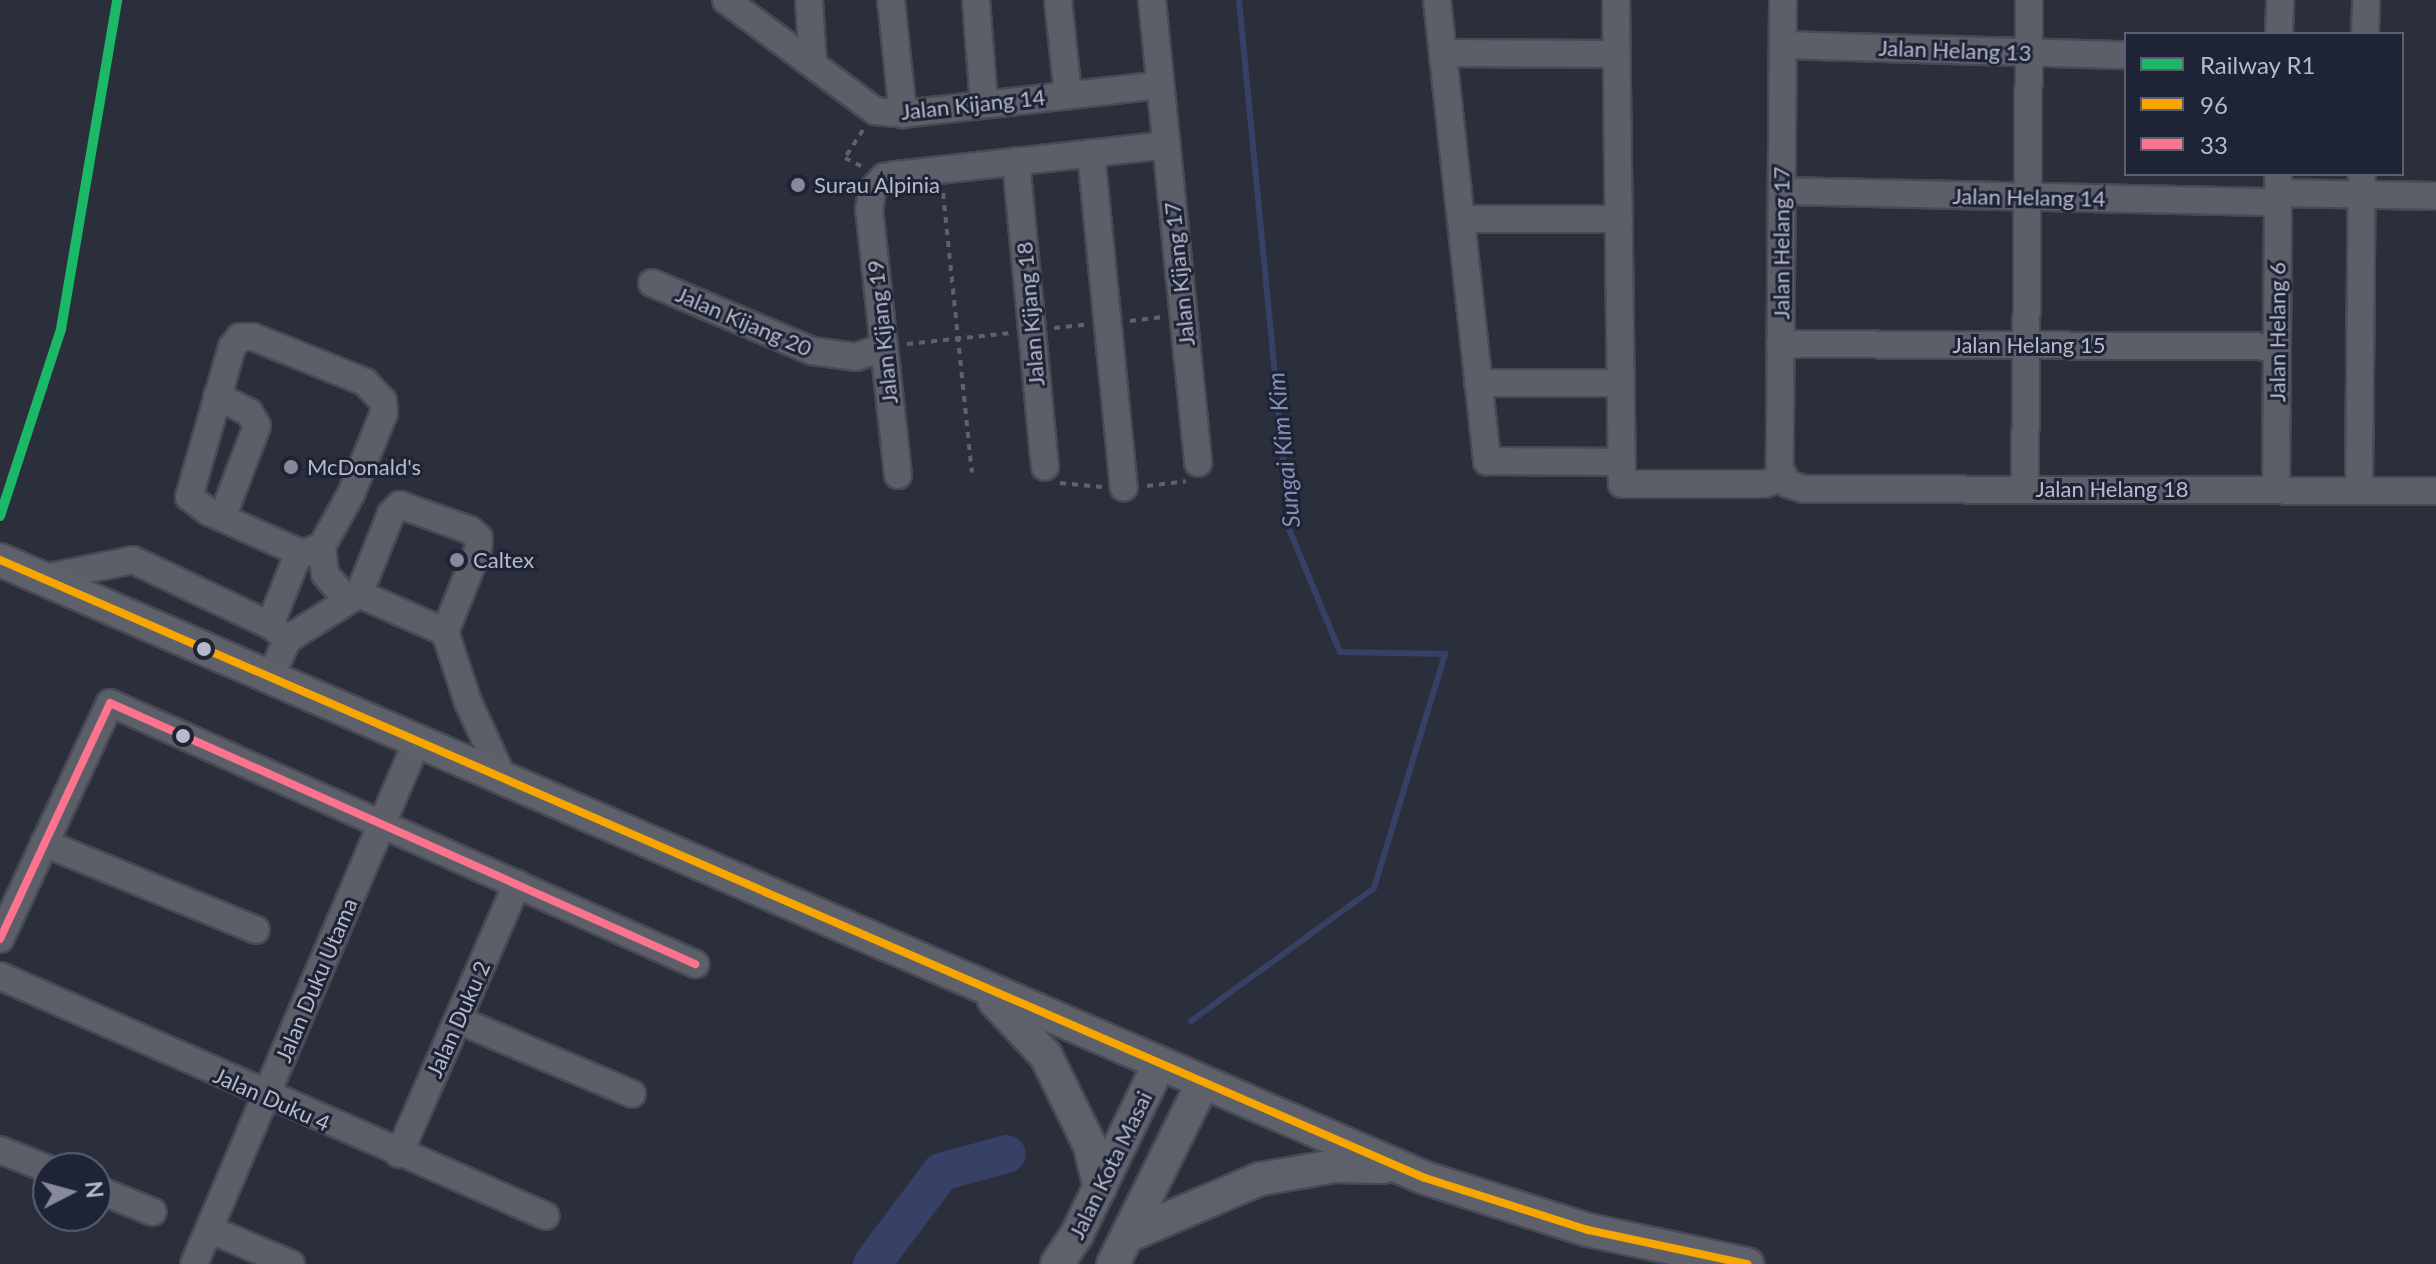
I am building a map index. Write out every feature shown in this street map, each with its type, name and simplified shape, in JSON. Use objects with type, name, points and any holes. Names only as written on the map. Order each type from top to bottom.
[{"type":"main road","points":[[0,560],[974,981],[1202,1085],[1398,1167],[1588,1230],[1747,1264]]},
{"type":"main road","points":[[974,981],[1028,1032],[1046,1056],[1090,1146],[1100,1188]]},
{"type":"main road","name":"Jalan Kota Masai","points":[[1057,1264],[1100,1188],[1159,1064]]},
{"type":"main road","points":[[1113,1264],[1132,1234],[1202,1085]]},
{"type":"main road","points":[[1132,1234],[1260,1179],[1335,1166],[1398,1167]]},
{"type":"street","name":"Jalan Kijang 14","points":[[726,0],[875,111],[903,114],[1160,85]]},
{"type":"street","points":[[809,0],[813,65]]},
{"type":"street","points":[[891,0],[903,114]]},
{"type":"street","points":[[976,0],[984,104]]},
{"type":"street","points":[[1058,0],[1068,95]]},
{"type":"street","name":"Jalan Kijang 17","points":[[1152,0],[1198,463]]},
{"type":"street","points":[[1437,0],[1478,383],[1621,383]]},
{"type":"street","points":[[1616,0],[1622,473]]},
{"type":"street","name":"Jalan Helang 17","points":[[1783,0],[1780,344],[1786,480]]},
{"type":"street","points":[[2025,489],[2029,0]]},
{"type":"street","points":[[2279,32],[2280,0]]},
{"type":"street","points":[[2365,32],[2366,0]]},
{"type":"street","name":"Jalan Helang 13","points":[[1783,45],[2124,55]]},
{"type":"street","points":[[1443,53],[1616,54]]},
{"type":"street","points":[[941,170],[1166,145]]},
{"type":"street","points":[[1091,153],[1124,487]]},
{"type":"street","name":"Jalan Kijang 18","points":[[1016,161],[1045,467]]},
{"type":"street","name":"Jalan Kijang 19","points":[[898,475],[869,210],[872,190],[884,177],[941,170]]},
{"type":"street","points":[[2359,490],[2362,184]]},
{"type":"street","name":"Jalan Helang 14","points":[[1782,191],[2029,197],[2277,190],[2362,184],[2436,196]]},
{"type":"street","name":"Jalan Helang 6","points":[[2276,489],[2277,190]]},
{"type":"street","points":[[1461,219],[1619,219]]},
{"type":"street","name":"Jalan Kijang 20","points":[[652,283],[812,351],[856,357],[884,347]]},
{"type":"street","points":[[271,675],[279,632],[311,549],[351,494],[384,413],[380,396],[365,382],[247,336],[232,347],[188,492],[192,501],[222,518],[311,549],[325,574],[352,596],[445,632]]},
{"type":"street","name":"Jalan Helang 15","points":[[1780,344],[2277,347]]},
{"type":"street","name":"Jalan Helang 18","points":[[1478,383],[1487,461],[1764,484],[1786,480],[1804,489],[2436,491]]},
{"type":"street","points":[[217,396],[249,412],[257,426],[222,518]]},
{"type":"street","points":[[279,632],[352,596],[391,514],[400,505],[470,530],[479,538],[478,550],[445,632],[468,702],[502,776]]},
{"type":"street","points":[[44,578],[133,560],[279,632]]},
{"type":"street","points":[[0,939],[111,703],[382,827],[695,964]]},
{"type":"street","name":"Jalan Duku Utama","points":[[194,1264],[418,739]]},
{"type":"street","points":[[44,843],[256,930]]},
{"type":"street","name":"Jalan Duku 2","points":[[399,1154],[517,884]]},
{"type":"street","name":"Jalan Duku 4","points":[[0,976],[266,1097],[546,1216]]},
{"type":"street","points":[[458,1020],[632,1094]]},
{"type":"street","points":[[0,1150],[32,1163]]},
{"type":"street","points":[[112,1195],[153,1212]]},
{"type":"street","points":[[209,1229],[291,1264]]},
{"type":"path","points":[[845,158],[875,111]]},
{"type":"path","points":[[941,170],[972,473]]},
{"type":"waterway","name":"Sungai Kim Kim","points":[[1191,1021],[1374,888],[1445,654],[1340,652],[1290,531],[1239,0]]},
{"type":"waterway","points":[[872,1264],[941,1172],[1007,1154]]},
{"type":"rail line","name":"R1","points":[[0,516],[61,329],[117,0]]},
{"type":"transit line","name":"96","points":[[0,560],[1425,1178],[1588,1230],[1747,1264]]},
{"type":"transit line","name":"33","points":[[0,939],[110,703],[695,964]]},
{"type":"place","name":"Surau Alpinia","points":[[798,185]]},
{"type":"place","name":"McDonald's","points":[[291,467]]},
{"type":"place","name":"Caltex","points":[[457,560]]}]
